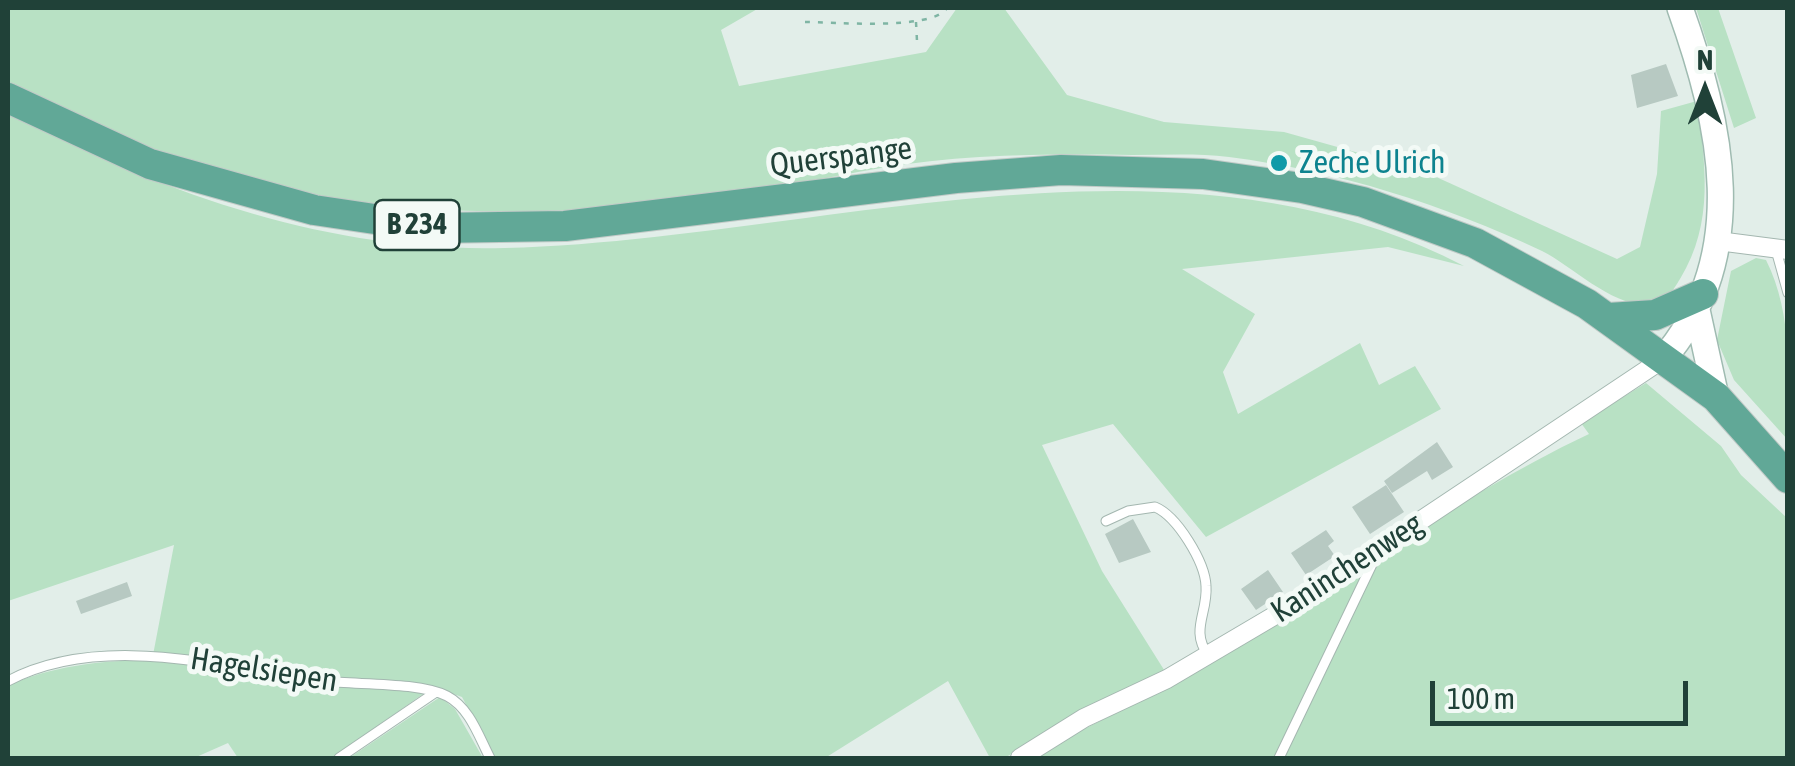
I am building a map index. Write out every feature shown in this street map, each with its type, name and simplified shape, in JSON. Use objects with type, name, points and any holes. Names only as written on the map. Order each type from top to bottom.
[{"type":"main road","points":[[1663,358],[1700,302],[1718,242],[1721,164],[1715,122],[1680,8]]},
{"type":"main road","name":"Querspange","points":[[8,98],[150,164],[314,210],[435,228],[565,226],[956,178],[1061,170],[1203,174],[1302,188],[1363,202],[1476,243],[1608,318],[1663,358]]},
{"type":"main road","points":[[1608,318],[1655,315],[1700,302]]},
{"type":"main road","name":"B 234","points":[[1700,302],[1716,397]]},
{"type":"main road","name":"B 234","points":[[1663,358],[1716,397],[1788,478]]},
{"type":"street","points":[[1718,242],[1782,250]]},
{"type":"street","name":"Kaninchenweg","points":[[1020,758],[1084,718],[1208,655],[1380,548],[1663,358]]},
{"type":"lane","points":[[1782,250],[1788,294]]},
{"type":"lane","points":[[1106,521],[1128,511],[1155,507],[1175,523],[1205,575],[1206,592],[1198,630],[1208,655]]},
{"type":"lane","points":[[1279,758],[1380,548]]},
{"type":"lane","name":"Hagelsiepen","points":[[8,681],[38,665],[69,660],[178,656],[322,680],[436,692]]},
{"type":"lane","points":[[339,758],[436,692],[466,712],[490,758]]},
{"type":"path","points":[[805,22],[916,22],[937,18],[947,8]]},
{"type":"path","points":[[916,22],[916,41]]},
{"type":"green space","points":[[8,8],[759,8],[721,30],[739,86],[926,52],[957,8],[1004,8],[1067,95],[1164,122],[1284,132],[1423,171],[1617,259],[1640,247],[1657,174],[1661,111],[1697,101],[1704,170],[1703,214],[1691,258],[1672,291],[1658,303],[1639,304],[1610,294],[1542,251],[1428,204],[1310,171],[1217,156],[975,157],[881,168],[719,197],[577,210],[506,212],[364,203],[224,176],[156,154],[8,84]]},
{"type":"green space","points":[[1696,8],[1718,8],[1756,118],[1734,128]]},
{"type":"green space","points":[[8,112],[125,168],[248,212],[311,229],[440,247],[505,248],[623,240],[991,197],[1114,191],[1234,198],[1351,221],[1464,266],[1388,247],[1182,269],[1255,314],[1223,372],[1238,414],[1360,343],[1379,385],[1415,366],[1441,409],[1206,537],[1113,424],[1042,445],[1102,571],[1166,673],[1004,758],[990,758],[948,681],[825,758],[494,758],[462,697],[433,687],[332,758],[238,758],[228,743],[194,758],[8,758],[8,686],[82,665],[136,661],[215,664],[221,659],[153,655],[174,545],[8,601]]},
{"type":"green space","points":[[1756,258],[1766,260],[1785,325],[1787,439],[1734,380],[1717,340],[1731,271]]},
{"type":"green space","points":[[1646,383],[1721,446],[1741,475],[1787,518],[1787,758],[1031,758],[1225,654],[1482,491],[1589,434],[1581,423]]},
{"type":"green space","points":[[440,697],[455,709],[483,758],[349,758]]},
{"type":"building","points":[[1666,64],[1678,96],[1637,108],[1631,75]]},
{"type":"building","points":[[1437,442],[1453,467],[1432,480],[1427,471],[1392,493],[1384,481]]},
{"type":"building","points":[[1386,485],[1404,512],[1370,534],[1352,507]]},
{"type":"building","points":[[1133,519],[1151,552],[1119,563],[1105,534]]},
{"type":"building","points":[[1326,530],[1334,541],[1328,546],[1335,556],[1306,575],[1291,553]]},
{"type":"building","points":[[1268,570],[1283,592],[1256,610],[1241,589]]},
{"type":"building","points":[[127,582],[132,596],[81,614],[76,601]]},
{"type":"place","name":"Zeche Ulrich","points":[[1279,163]]}]
